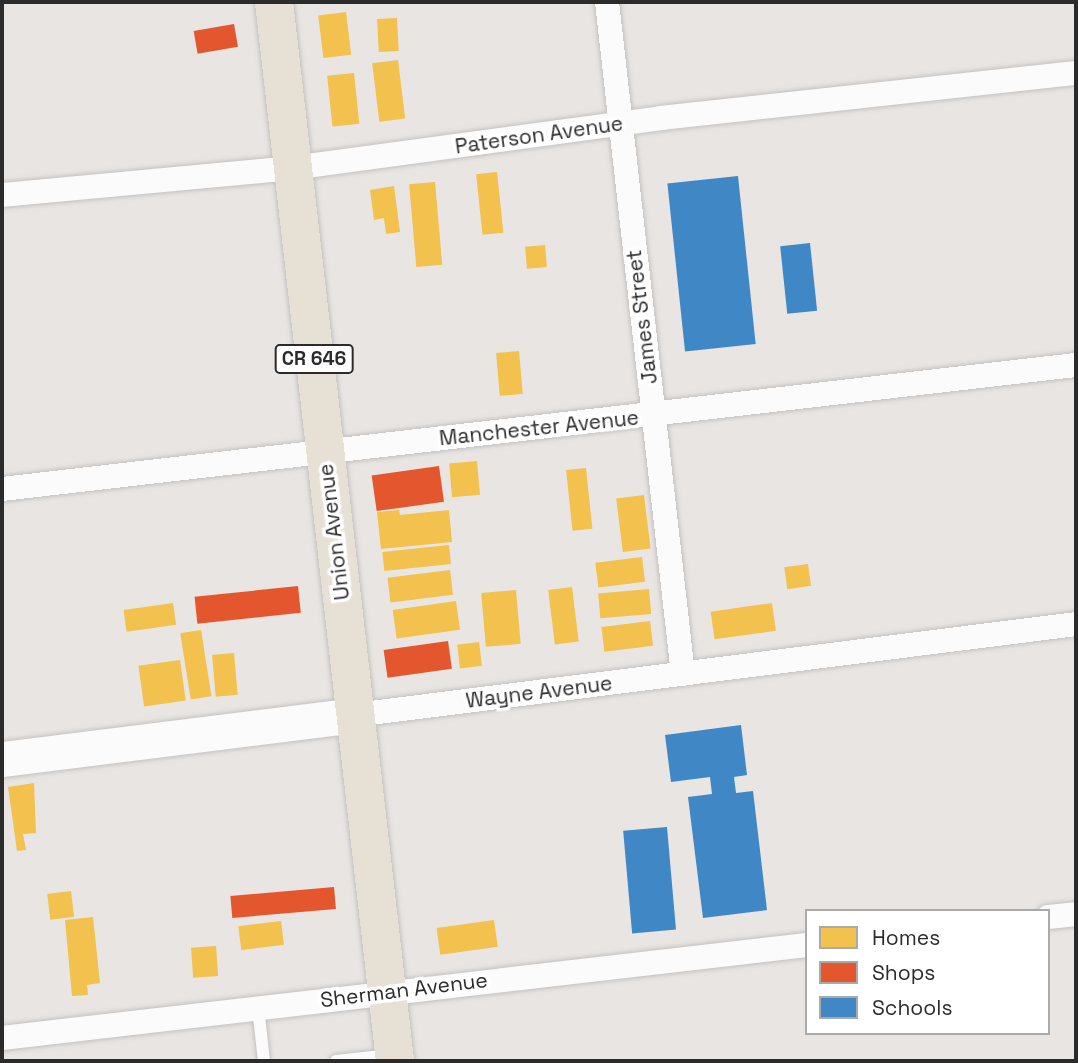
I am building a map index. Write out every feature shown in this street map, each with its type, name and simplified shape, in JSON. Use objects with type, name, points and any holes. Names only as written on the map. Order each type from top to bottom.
[{"type":"main road","name":"Union Avenue","points":[[274,2],[387,992],[383,1058]]},
{"type":"main road","name":"Wayne Avenue","points":[[2,759],[355,715]]},
{"type":"street","name":"James Street","points":[[607,2],[683,674]]},
{"type":"street","name":"Paterson Avenue","points":[[2,195],[292,168],[620,124],[1076,73]]},
{"type":"street","name":"Manchester Avenue","points":[[2,489],[654,416],[1076,365]]},
{"type":"street","name":"Wayne Avenue","points":[[355,715],[1076,624]]},
{"type":"street","points":[[1050,918],[1076,914]]},
{"type":"street","name":"Sherman Avenue","points":[[2,1038],[805,945]]},
{"type":"lane","points":[[258,1007],[264,1061]]},
{"type":"lane","points":[[336,1061],[383,1058]]},
{"type":"building: Homes","points":[[346,12],[351,55],[323,58],[318,15]]},
{"type":"building: Homes","points":[[397,18],[399,51],[379,52],[377,19]]},
{"type":"building: Homes","points":[[398,60],[405,119],[379,122],[372,63]]},
{"type":"building: Homes","points":[[354,73],[359,124],[332,127],[327,76]]},
{"type":"building: Homes","points":[[497,172],[503,233],[482,235],[476,174]]},
{"type":"building: Homes","points":[[435,182],[442,265],[416,267],[409,184]]},
{"type":"building: Homes","points":[[394,186],[400,232],[386,234],[384,218],[374,220],[370,190]]},
{"type":"building: Homes","points":[[545,245],[547,267],[527,269],[525,247]]},
{"type":"building: Homes","points":[[519,351],[523,394],[500,396],[496,353]]},
{"type":"building: Homes","points":[[477,461],[480,495],[452,497],[449,463]]},
{"type":"building: Homes","points":[[586,468],[592,529],[572,531],[566,470]]},
{"type":"building: Homes","points":[[644,495],[651,549],[623,552],[616,498]]},
{"type":"building: Homes","points":[[399,510],[400,515],[449,510],[452,542],[381,549],[377,512]]},
{"type":"building: Homes","points":[[449,545],[451,564],[384,571],[382,552]]},
{"type":"building: Homes","points":[[642,557],[645,582],[598,588],[595,563]]},
{"type":"building: Homes","points":[[808,564],[811,586],[787,589],[784,567]]},
{"type":"building: Homes","points":[[450,570],[453,595],[391,602],[387,578]]},
{"type":"building: Homes","points":[[572,587],[579,642],[555,645],[548,590]]},
{"type":"building: Homes","points":[[649,589],[651,614],[600,618],[598,593]]},
{"type":"building: Homes","points":[[516,590],[521,644],[486,647],[481,593]]},
{"type":"building: Homes","points":[[456,601],[460,630],[397,639],[393,610]]},
{"type":"building: Homes","points":[[173,603],[176,625],[127,632],[123,610]]},
{"type":"building: Homes","points":[[772,603],[776,631],[715,639],[711,612]]},
{"type":"building: Homes","points":[[650,621],[653,646],[604,652],[601,627]]},
{"type":"building: Homes","points":[[201,630],[211,696],[191,699],[180,633]]},
{"type":"building: Homes","points":[[479,642],[482,666],[460,669],[457,645]]},
{"type":"building: Homes","points":[[234,653],[238,695],[216,697],[212,655]]},
{"type":"building: Homes","points":[[180,660],[186,701],[144,706],[138,666]]},
{"type":"building: Homes","points":[[34,783],[36,833],[23,834],[26,850],[17,851],[8,787]]},
{"type":"building: Homes","points":[[71,891],[74,917],[50,920],[47,894]]},
{"type":"building: Homes","points":[[93,917],[100,983],[87,985],[88,995],[72,996],[65,920]]},
{"type":"building: Homes","points":[[494,920],[498,947],[440,955],[437,928]]},
{"type":"building: Homes","points":[[281,921],[284,945],[241,950],[238,926]]},
{"type":"building: Homes","points":[[216,946],[218,976],[193,978],[191,948]]},
{"type":"building: Shops","points":[[234,24],[238,47],[198,54],[194,31]]},
{"type":"building: Shops","points":[[439,466],[444,502],[377,511],[372,475]]},
{"type":"building: Shops","points":[[298,586],[301,613],[197,624],[195,597]]},
{"type":"building: Shops","points":[[448,641],[452,669],[388,678],[384,650]]},
{"type":"building: Shops","points":[[334,887],[336,909],[232,918],[230,896]]},
{"type":"building: Schools","points":[[738,176],[756,344],[685,351],[667,183]]},
{"type":"building: Schools","points":[[810,243],[817,311],[787,314],[780,246]]},
{"type":"building: Schools","points":[[741,725],[747,775],[734,777],[736,793],[753,791],[767,910],[703,918],[688,797],[712,794],[710,777],[671,782],[665,735]]},
{"type":"building: Schools","points":[[667,827],[676,930],[632,933],[623,831]]}]
